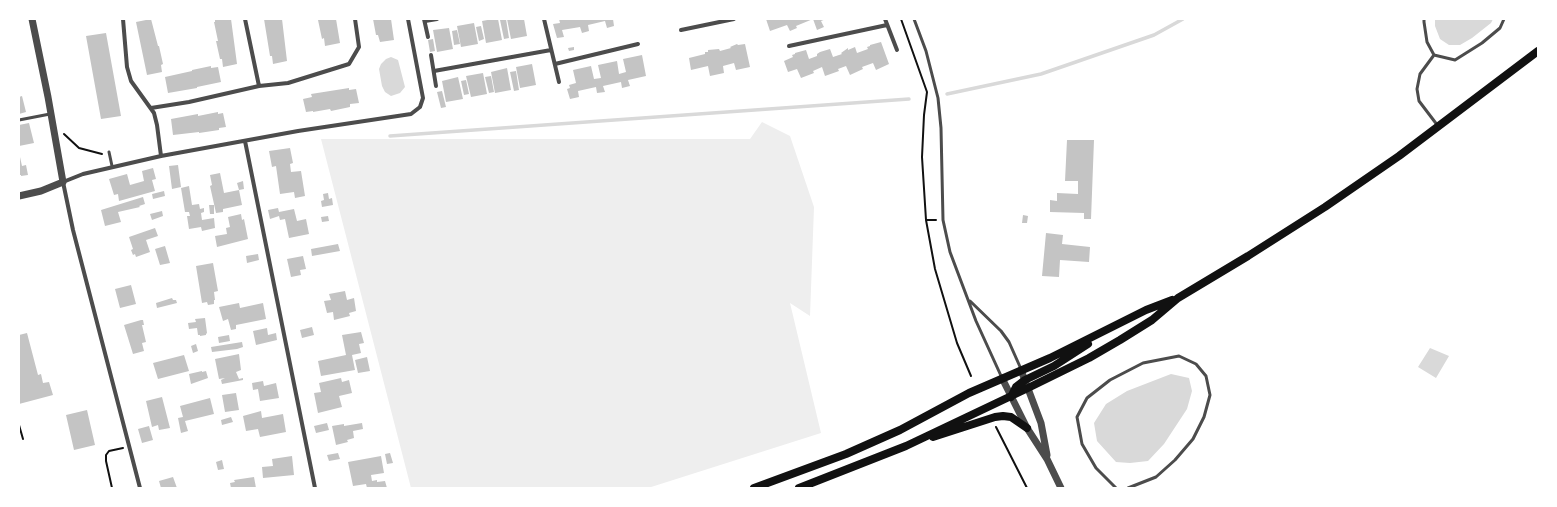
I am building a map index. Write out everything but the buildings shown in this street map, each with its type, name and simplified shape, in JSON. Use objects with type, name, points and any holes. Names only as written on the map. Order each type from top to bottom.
[{"type":"main road","points":[[754,488],[853,451],[900,430],[969,393],[1122,322],[1178,298],[1325,207],[1439,127],[1538,51]]},
{"type":"main road","points":[[906,446],[1089,358],[1152,320],[1178,298]]},
{"type":"main road","points":[[1011,396],[1016,387],[1025,380],[1054,366],[1122,322]]},
{"type":"main road","points":[[799,488],[906,446],[995,417],[1003,416],[1011,418],[1027,428]]},
{"type":"street","points":[[32,19],[73,230],[140,488]]},
{"type":"street","points":[[123,19],[127,67],[131,80],[151,108],[157,125],[161,156]]},
{"type":"street","points":[[245,19],[259,86]]},
{"type":"street","points":[[151,108],[189,102],[259,86],[288,83],[349,64],[359,47],[355,19]]},
{"type":"street","points":[[19,196],[41,190],[83,174],[112,166],[245,141],[411,114],[420,107],[423,98],[408,19]]},
{"type":"street","points":[[428,37],[425,20],[437,19]]},
{"type":"street","points":[[544,19],[559,82]]},
{"type":"street","points":[[682,30],[734,19]]},
{"type":"street","points":[[885,19],[897,50]]},
{"type":"street","points":[[789,46],[887,25]]},
{"type":"street","points":[[555,64],[638,44]]},
{"type":"street","points":[[434,71],[552,50]]},
{"type":"street","points":[[431,55],[436,86]]},
{"type":"street","points":[[245,141],[315,488]]},
{"type":"street","points":[[1021,370],[1041,423],[1047,460]]},
{"type":"street","points":[[1002,378],[1027,428],[1047,460],[1061,488]]},
{"type":"lane","points":[[914,19],[932,69],[939,105],[943,220],[950,252],[958,277],[969,300],[976,321],[1002,378]]},
{"type":"lane","points":[[1424,19],[1427,42],[1434,55],[1455,60],[1482,44],[1500,28],[1504,19]]},
{"type":"lane","points":[[1434,55],[1420,74],[1417,89],[1419,101],[1439,127]]},
{"type":"lane","points":[[19,120],[51,113]]},
{"type":"lane","points":[[109,152],[112,166]]},
{"type":"lane","points":[[969,300],[1001,331],[1009,342],[1021,370]]},
{"type":"lane","points":[[1116,488],[1096,468],[1082,444],[1077,417],[1087,398],[1110,380],[1143,363],[1179,356],[1196,364],[1206,376],[1210,395],[1204,417],[1193,439],[1175,460],[1156,477],[1128,488]]},
{"type":"path","points":[[901,19],[927,92],[924,114],[922,157],[928,234],[935,269],[955,336],[971,376]]},
{"type":"path","points":[[52,123],[79,148],[101,153],[110,157]]},
{"type":"path","points":[[19,425],[23,440]]},
{"type":"path","points":[[996,427],[1027,488]]},
{"type":"path","points":[[112,488],[106,455],[109,451],[129,446]]},
{"type":"shaded area","points":[[1435,19],[1493,19],[1491,23],[1472,38],[1460,45],[1449,45],[1440,39],[1435,26]]},
{"type":"shaded area","points":[[391,57],[398,60],[405,87],[400,93],[391,96],[385,92],[382,86],[379,69],[381,64],[386,59]]},
{"type":"shaded area","points":[[762,122],[790,136],[814,207],[810,316],[790,303],[821,433],[648,488],[411,488],[321,139],[750,139]]},
{"type":"shaded area","points":[[1430,348],[1449,356],[1436,378],[1418,367]]},
{"type":"shaded area","points":[[1171,374],[1189,378],[1192,391],[1187,409],[1164,444],[1148,461],[1130,463],[1116,462],[1097,441],[1094,423],[1106,404],[1127,391]]},
{"type":"waterway","points":[[947,94],[1041,74],[1154,35],[1183,19]]},
{"type":"waterway","points":[[390,136],[909,99]]}]
